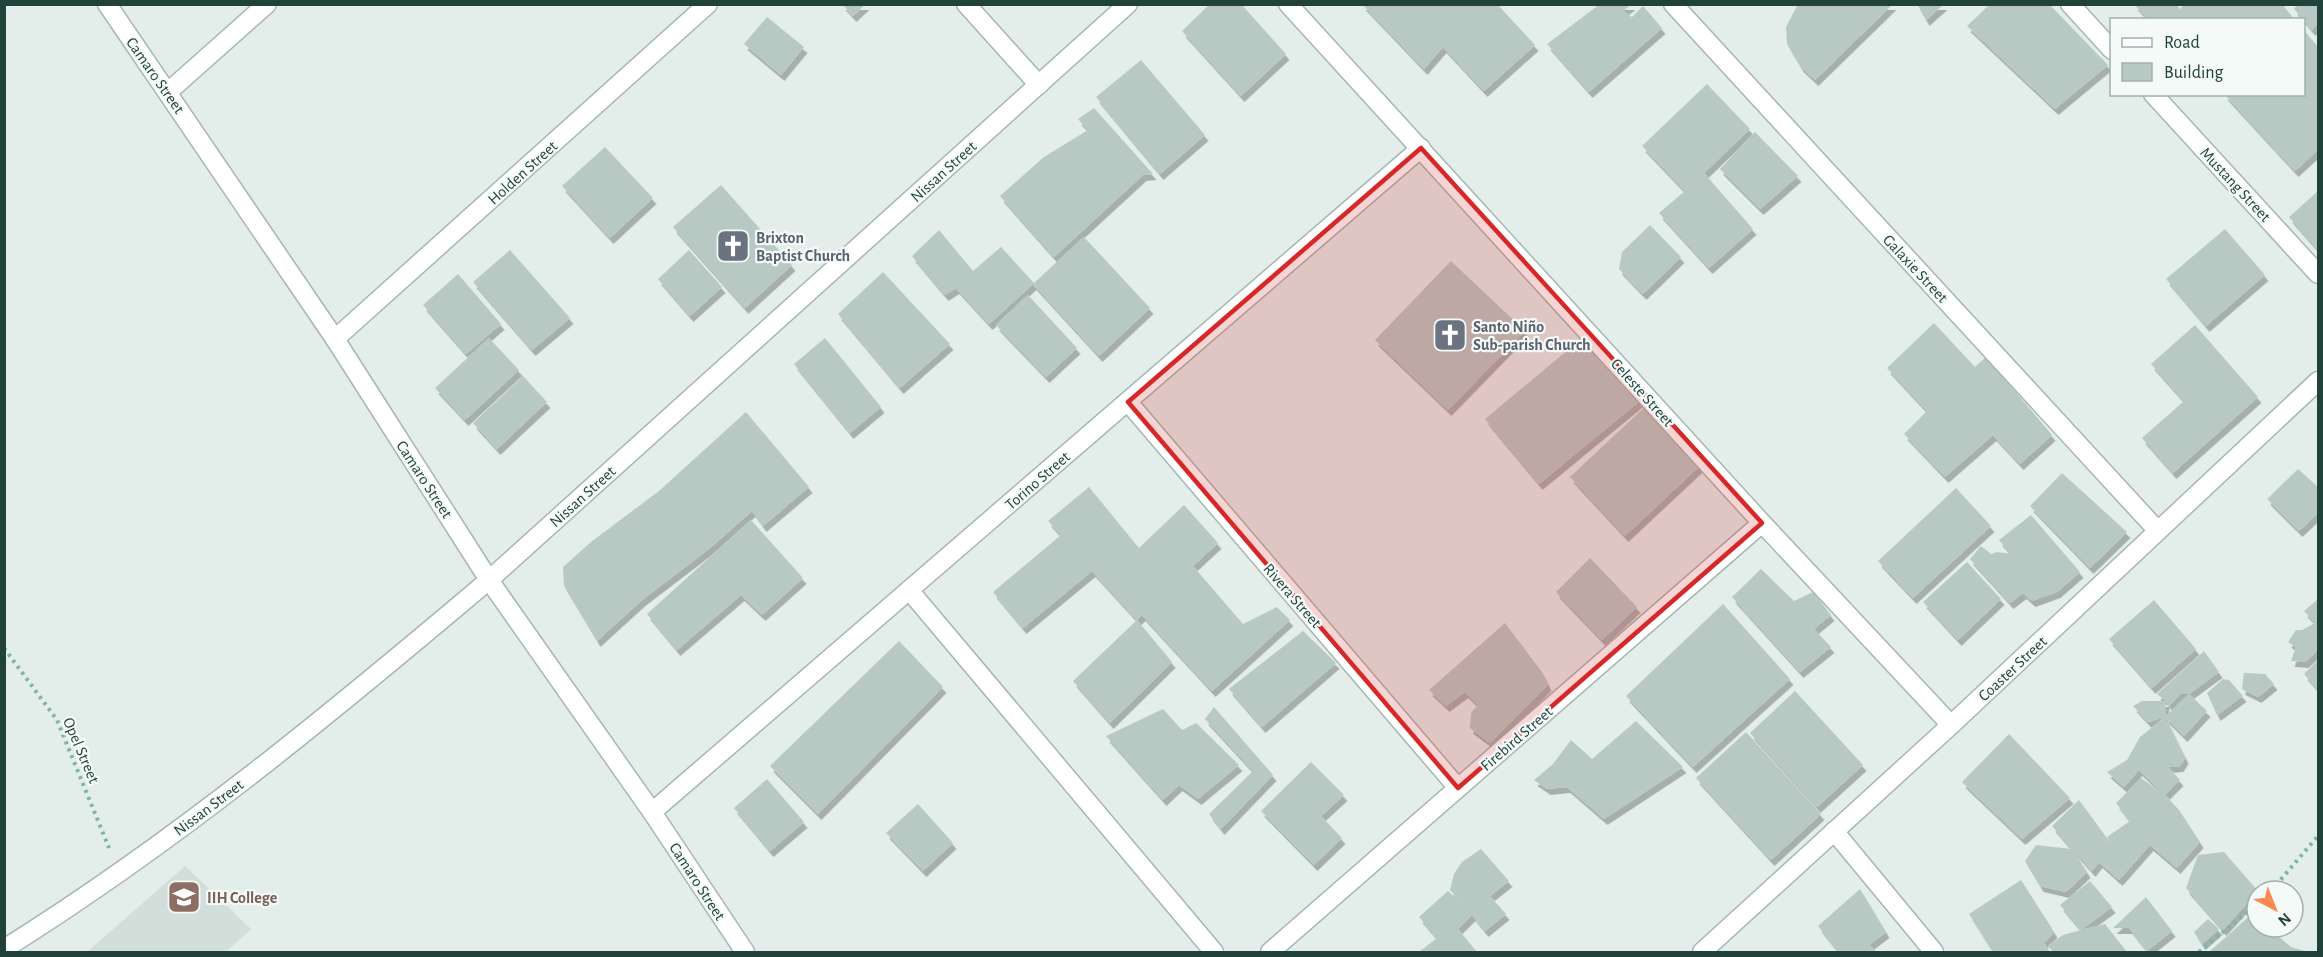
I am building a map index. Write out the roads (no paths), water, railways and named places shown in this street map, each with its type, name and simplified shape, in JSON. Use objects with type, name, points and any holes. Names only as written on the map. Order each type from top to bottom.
[{"type":"street","name":"Camaro Street","points":[[107,4],[335,339],[489,580],[652,812],[745,952]]},
{"type":"street","points":[[168,92],[267,4]]},
{"type":"street","name":"Holden Street","points":[[335,339],[708,4]]},
{"type":"street","points":[[966,4],[1040,85]]},
{"type":"street","name":"Nissan Street","points":[[4,949],[119,873],[237,786],[385,668],[489,580],[1128,4]]},
{"type":"street","name":"Celeste Street","points":[[1288,4],[1762,523],[1951,725]]},
{"type":"street","name":"Galaxie Street","points":[[1673,4],[2158,531]]},
{"type":"street","points":[[2070,4],[2110,48]]},
{"type":"street","name":"Mustang Street","points":[[2155,96],[2319,274]]},
{"type":"street","name":"Torino Street","points":[[652,812],[1421,148]]},
{"type":"street","name":"Coaster Street","points":[[1702,952],[1951,725],[2319,381]]},
{"type":"street","name":"Rivera Street","points":[[1128,402],[1458,788]]},
{"type":"street","name":"Firebird Street","points":[[1270,952],[1762,523]]},
{"type":"street","points":[[909,590],[1214,952]]},
{"type":"street","points":[[1834,831],[1934,952]]},
{"type":"place","name":"Brixton Baptist Church","points":[[733,246]]},
{"type":"place","name":"Santo Niño Sub-parish Church","points":[[1450,335]]},
{"type":"place","name":"IIH College","points":[[184,897]]}]
